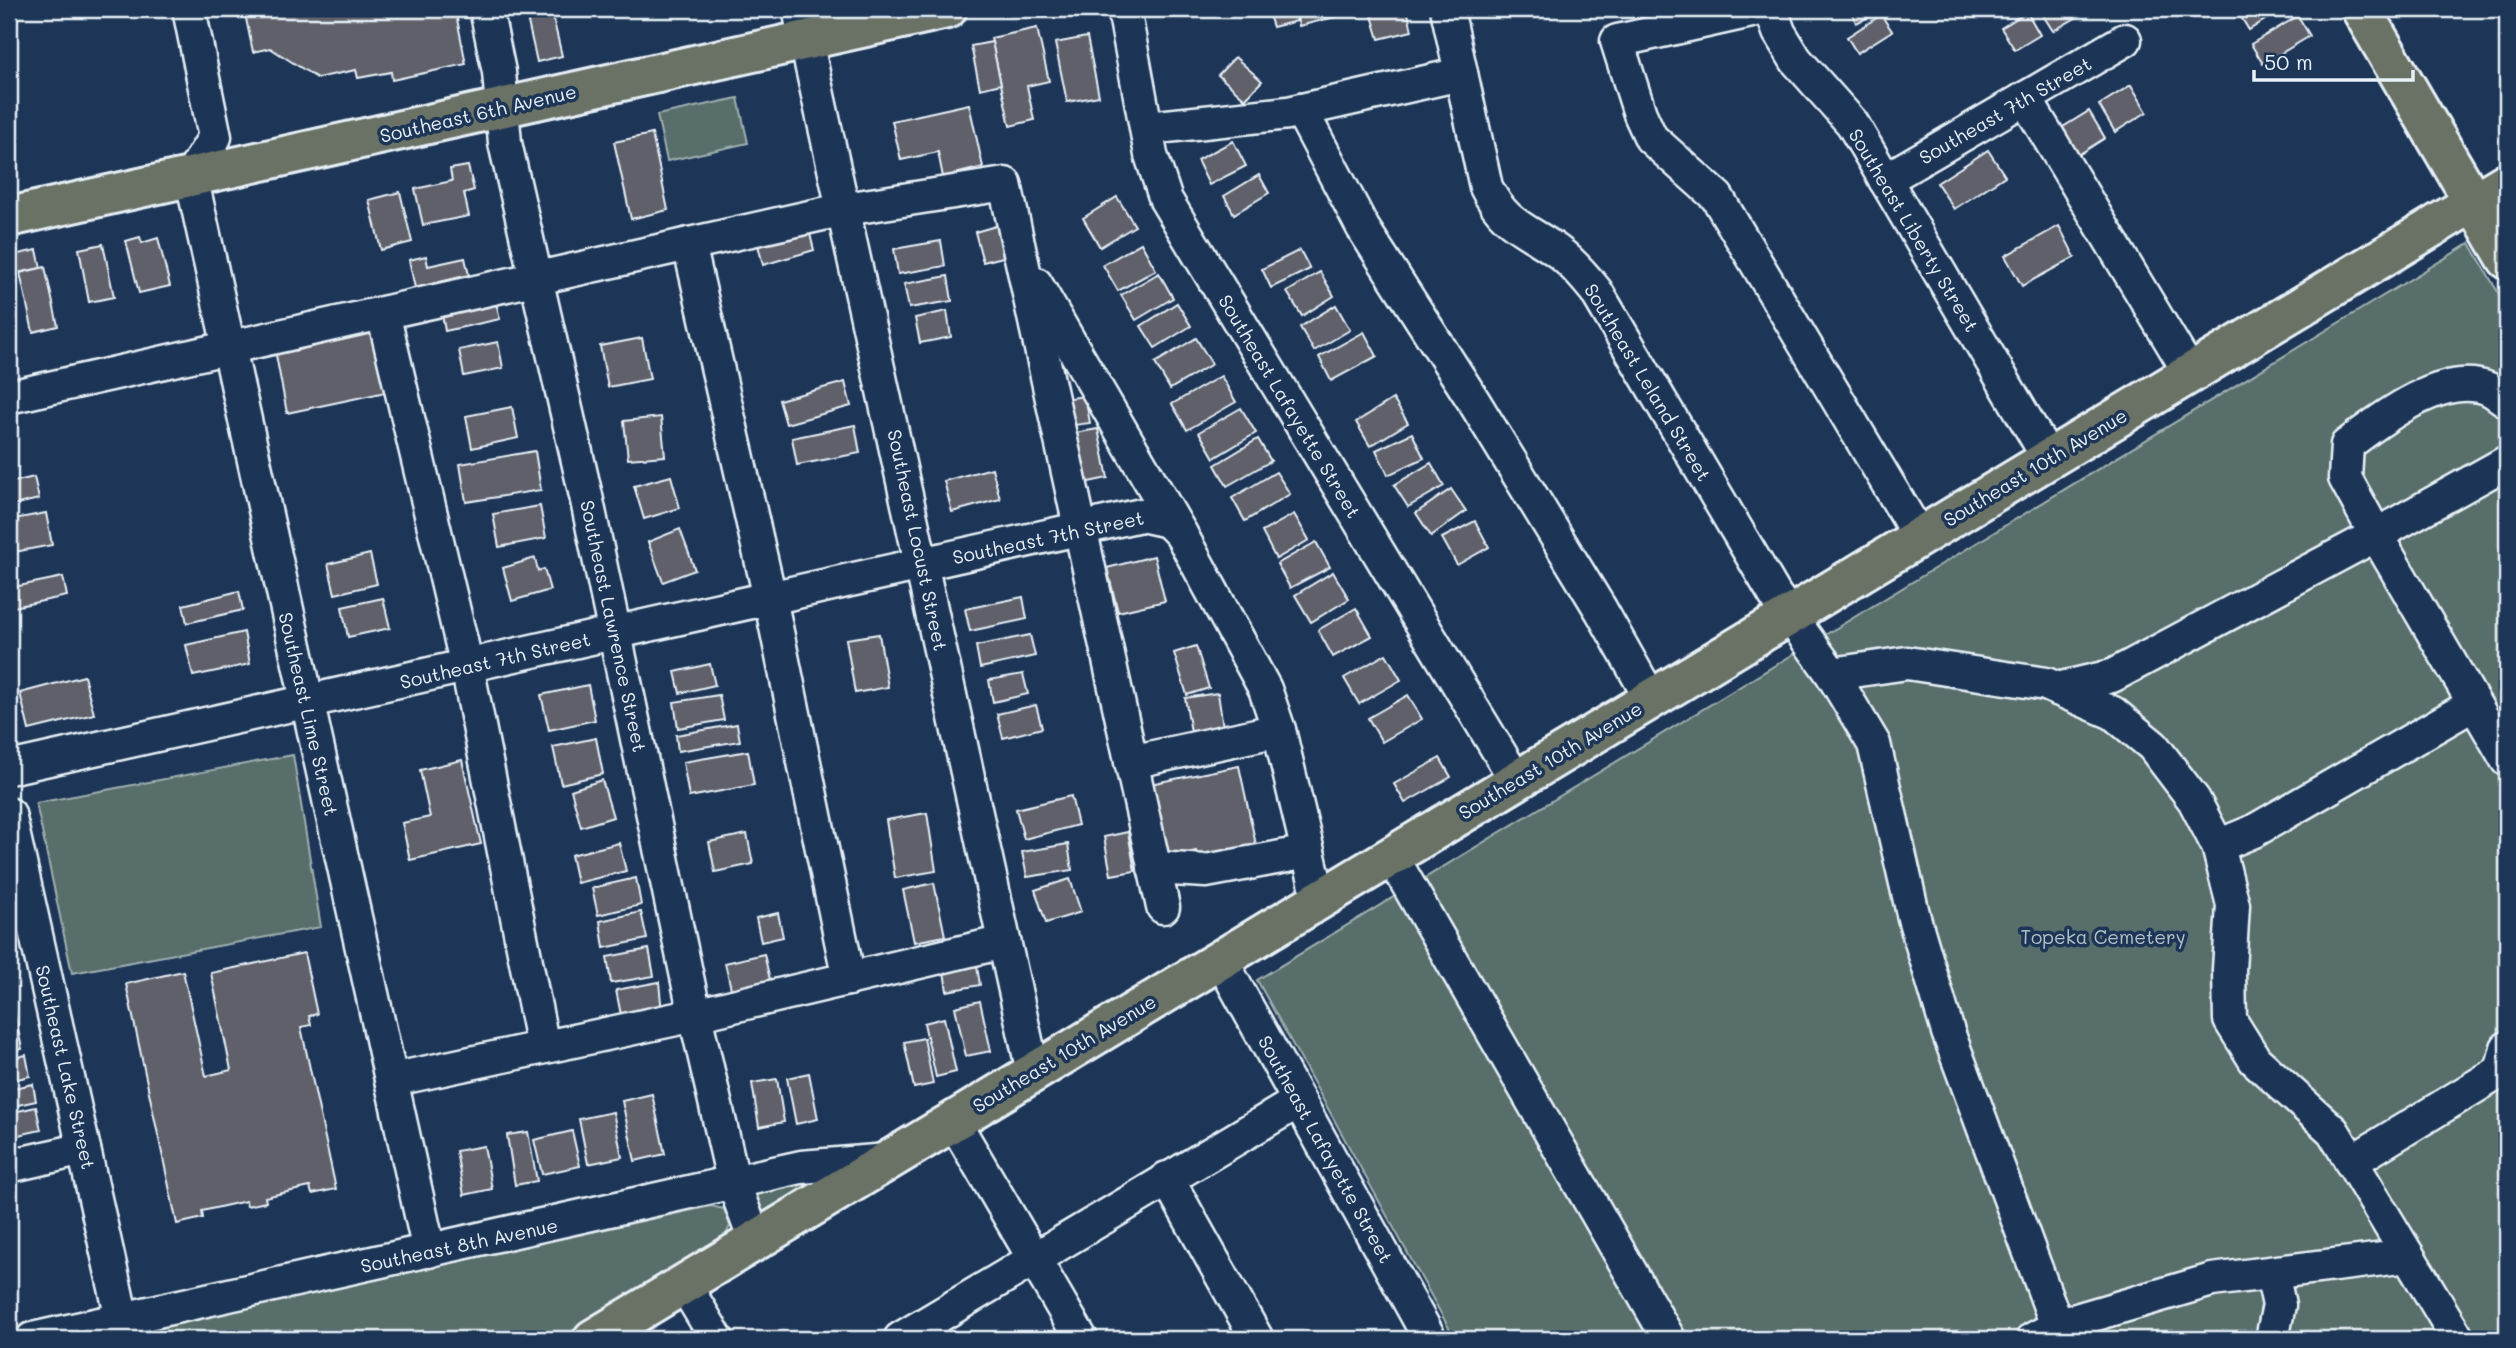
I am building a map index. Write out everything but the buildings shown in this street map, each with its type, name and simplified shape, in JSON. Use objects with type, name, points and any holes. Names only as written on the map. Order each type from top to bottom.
[{"type":"main road","name":"Southeast 6th Avenue","points":[[9,217],[502,107],[802,24],[947,9]]},
{"type":"main road","points":[[2361,9],[2507,259]]},
{"type":"main road","name":"Southeast 10th Avenue","points":[[593,1339],[1319,898],[2507,183]]},
{"type":"street","points":[[189,9],[215,137],[191,176]]},
{"type":"street","name":"Southeast Lawrence Street","points":[[486,9],[499,72],[505,144],[615,633],[695,1015],[734,1184],[755,1241]]},
{"type":"street","name":"Southeast Lafayette Street","points":[[1124,9],[1151,155],[1166,200],[1516,780]]},
{"type":"street","name":"Southeast Leland Street","points":[[1447,9],[1486,187],[1494,204],[1517,228],[1561,254],[1596,291],[1789,616],[1832,674],[1874,744],[1914,918],[1948,1032],[2051,1335]]},
{"type":"street","points":[[1761,9],[1617,41],[1640,114],[1651,138],[1717,197],[1919,537]]},
{"type":"street","name":"Southeast Liberty Street","points":[[1770,9],[1786,46],[1852,124],[2049,458]]},
{"type":"street","name":"Southeast Locust Street","points":[[802,24],[924,564],[1033,1072]]},
{"type":"street","name":"Southeast 7th Street","points":[[1885,180],[2125,40]]},
{"type":"street","points":[[1148,128],[1301,110],[1461,74]]},
{"type":"street","points":[[2025,98],[2190,373]]},
{"type":"street","points":[[1301,110],[1363,228],[1480,412],[1601,610],[1651,699]]},
{"type":"street","name":"Southeast Lime Street","points":[[191,176],[429,1251]]},
{"type":"street","points":[[9,397],[845,209],[1005,184],[1163,907]]},
{"type":"street","points":[[689,244],[770,598],[849,979]]},
{"type":"street","points":[[1021,258],[1181,534],[1265,689],[1279,730],[1319,898]]},
{"type":"street","points":[[383,313],[467,666],[544,1047]]},
{"type":"street","points":[[2507,401],[2488,388],[2455,385],[2396,409],[2347,445],[2345,478],[2375,536],[2507,760]]},
{"type":"street","points":[[2057,689],[2112,676],[2375,536],[2507,462]]},
{"type":"street","name":"Southeast 7th Street","points":[[9,768],[1079,528],[1152,515],[1168,521],[1181,534]]},
{"type":"street","points":[[1832,674],[1907,663],[1976,671],[2046,684],[2113,713],[2153,746],[2194,800],[2218,846],[2233,905],[2229,970],[2230,1020],[2255,1060],[2333,1131],[2458,1339]]},
{"type":"street","points":[[2218,846],[2254,831],[2474,704]]},
{"type":"street","points":[[1131,762],[1279,730]]},
{"type":"street","name":"Southeast Lake Street","points":[[9,814],[122,1319]]},
{"type":"street","points":[[1154,869],[1206,871],[1308,852]]},
{"type":"street","points":[[1391,855],[1669,1339]]},
{"type":"street","points":[[391,1080],[695,1015],[1004,942]]},
{"type":"street","name":"Southeast Lafayette Street","points":[[1220,958],[1430,1339]]},
{"type":"street","points":[[2351,1162],[2501,1071],[2507,1048]]},
{"type":"street","points":[[899,1339],[1036,1261],[1167,1178],[1299,1101]]},
{"type":"street","points":[[953,1120],[1081,1339]]},
{"type":"street","points":[[9,1166],[84,1149]]},
{"type":"street","name":"Southeast 8th Avenue","points":[[32,1339],[801,1167],[888,1160]]},
{"type":"street","points":[[1167,1178],[1257,1339]]},
{"type":"street","points":[[2051,1335],[2212,1280],[2408,1256]]},
{"type":"street","points":[[2272,1273],[2279,1305],[2272,1339]]},
{"type":"street","points":[[684,1284],[718,1339]]},
{"type":"green space","points":[[738,98],[748,143],[667,161],[657,115]]},
{"type":"green space","name":"Topeka Cemetery","points":[[2470,243],[2507,308],[2507,1339],[1455,1339],[1257,980]]},
{"type":"green space","points":[[293,755],[321,927],[72,973],[36,803]]},
{"type":"green space","points":[[804,1182],[807,1192],[766,1216],[756,1212],[752,1202],[757,1193]]},
{"type":"green space","points":[[711,1206],[724,1209],[730,1226],[721,1245],[564,1339],[105,1339]]}]
